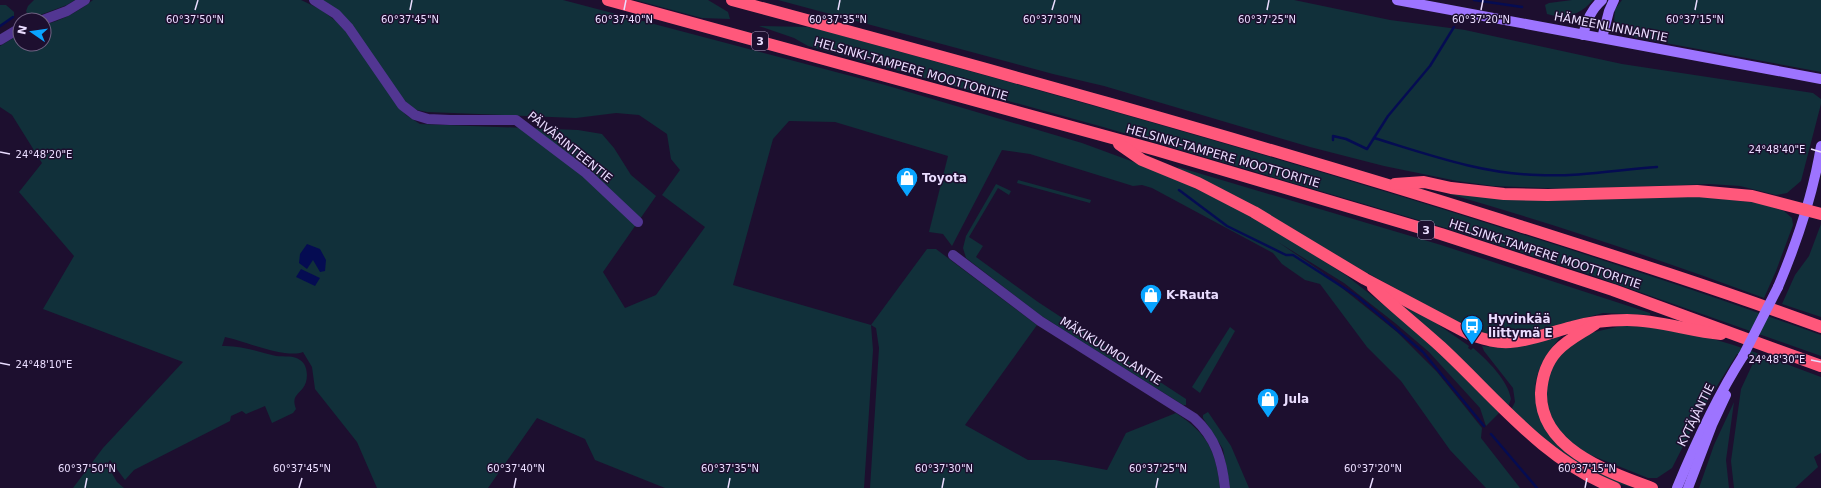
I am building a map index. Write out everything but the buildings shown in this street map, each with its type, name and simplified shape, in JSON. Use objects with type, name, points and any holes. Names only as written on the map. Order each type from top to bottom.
[{"type":"highway","name":"HELSINKI-TAMPERE MOOTTORITIE","points":[[608,0],[1110,138],[1441,234],[1613,290],[1821,366]]},
{"type":"highway","name":"HELSINKI-TAMPERE MOOTTORITIE","points":[[732,0],[1025,79],[1388,184],[1624,259],[1821,327]]},
{"type":"highway","points":[[1110,138],[1142,160],[1198,184],[1254,212],[1365,279],[1471,335],[1487,340],[1510,342],[1524,340],[1573,326],[1627,320],[1658,322],[1702,332],[1738,335]]},
{"type":"highway","points":[[1388,184],[1424,182],[1451,188],[1504,194],[1548,195],[1697,191],[1719,192],[1752,196],[1821,214]]},
{"type":"highway","points":[[1365,279],[1442,348],[1546,448],[1574,468],[1615,488]]},
{"type":"highway","points":[[1599,322],[1567,341],[1549,361],[1544,372],[1542,384],[1541,398],[1544,412],[1549,424],[1566,446],[1603,469],[1652,488]]},
{"type":"main road","name":"HÄMEENLINNANTIE","points":[[1397,0],[1821,79]]},
{"type":"main road","points":[[1583,35],[1589,16],[1602,0]]},
{"type":"main road","points":[[1602,38],[1609,11],[1614,0]]},
{"type":"main road","name":"KYTÄJÄNTIE","points":[[1688,488],[1712,425],[1743,356],[1778,287],[1806,210],[1821,146]]},
{"type":"main road","name":"KYTÄJÄNTIE","points":[[1677,488],[1693,448],[1714,404],[1743,356]]},
{"type":"street","points":[[52,17],[68,11],[85,0]]},
{"type":"street","name":"PÄIVÄRINTEENTIE","points":[[314,0],[336,14],[349,28],[402,105],[415,115],[428,119],[516,120],[586,174],[638,222]]},
{"type":"street","points":[[0,40],[12,33]]},
{"type":"street","name":"MÄKIKUUMOLANTIE","points":[[953,255],[1046,324],[1194,418],[1211,436],[1216,445],[1222,466],[1225,488]]},
{"type":"shaded area","points":[[34,0],[75,0],[67,5],[48,12],[26,12],[28,6]]},
{"type":"shaded area","points":[[93,0],[301,0],[320,9],[336,21],[349,35],[401,109],[406,115],[420,124],[578,130],[602,134],[614,148],[631,175],[656,196],[603,272],[625,308],[656,295],[705,227],[662,195],[680,170],[671,159],[667,134],[639,115],[616,113],[576,118],[427,112],[412,109],[320,0],[563,0],[885,85],[1082,143],[1161,172],[1228,204],[1288,238],[1347,276],[1399,317],[1460,371],[1500,412],[1486,426],[1480,408],[1429,352],[1344,283],[1278,242],[1322,272],[1397,332],[1437,372],[1482,428],[1481,438],[1520,488],[1486,488],[1450,450],[1401,381],[1367,347],[1320,284],[1305,280],[1282,264],[1273,253],[1152,188],[1142,185],[1133,186],[1030,154],[1002,150],[952,246],[943,234],[929,232],[948,156],[835,122],[789,121],[773,139],[733,285],[871,325],[873,350],[864,488],[665,488],[595,460],[585,439],[537,418],[488,488],[377,488],[357,442],[315,389],[312,367],[303,352],[296,354],[265,349],[225,337],[222,346],[243,348],[276,356],[298,358],[304,364],[307,379],[304,386],[295,397],[294,400],[296,409],[293,413],[272,423],[265,406],[246,414],[242,411],[231,416],[230,421],[134,470],[125,480],[110,460],[107,465],[117,482],[124,488],[73,488],[103,448],[183,362],[43,309],[74,256],[19,192],[42,163],[12,115],[0,107],[0,46],[12,39],[12,52],[52,52],[52,23],[82,8]]},
{"type":"shaded area","points":[[635,0],[708,0],[728,12],[730,19],[702,18]]},
{"type":"shaded area","points":[[778,0],[1294,0],[1390,20],[1465,30],[1622,64],[1813,93],[1821,99],[1821,104],[1801,181],[1787,193],[1776,195],[1740,186],[1709,184],[1573,189],[1493,186],[1457,181],[1384,166],[1310,147],[1104,86],[1053,74]]},
{"type":"shaded area","points":[[1572,0],[1593,0],[1583,9],[1572,15],[1554,16],[1547,14],[1545,5],[1549,3]]},
{"type":"shaded area","points":[[1622,0],[1821,0],[1821,72],[1633,37],[1623,33],[1614,22],[1615,9]]},
{"type":"shaded area","points":[[0,5],[6,5],[14,12],[12,12],[12,18],[0,27]]},
{"type":"shaded area","points":[[759,26],[808,27],[829,32],[1203,137],[1452,212],[1698,292],[1821,335],[1821,356],[1594,276],[1449,229],[1103,127],[808,46],[794,38]]},
{"type":"shaded area","points":[[1178,167],[1441,245],[1650,313],[1650,315],[1603,313],[1507,338],[1482,333],[1448,317],[1360,269],[1251,204],[1179,169]]},
{"type":"shaded area","points":[[1018,180],[1091,200],[1090,203],[1017,183]]},
{"type":"shaded area","points":[[996,184],[1011,191],[1009,195],[998,188],[969,237],[983,246],[976,257],[1038,302],[1186,399],[1186,405],[1183,405],[1040,315],[966,258],[963,248],[966,236]]},
{"type":"shaded area","points":[[1446,193],[1684,195],[1760,203],[1784,211],[1792,218],[1793,225],[1764,298],[1606,242]]},
{"type":"shaded area","points":[[1821,224],[1821,317],[1782,304],[1795,275],[1809,256]]},
{"type":"shaded area","points":[[307,244],[320,249],[326,260],[325,271],[320,272],[313,260],[307,269],[299,263],[300,254]]},
{"type":"shaded area","points":[[927,249],[936,249],[1037,325],[965,425],[1028,460],[1055,460],[1107,470],[1126,433],[1176,413],[1196,428],[1208,444],[1216,464],[1220,488],[870,488],[879,348],[876,328],[871,325]]},
{"type":"shaded area","points":[[301,269],[320,278],[315,286],[296,277]]},
{"type":"shaded area","points":[[1401,305],[1433,321],[1469,346],[1468,348],[1471,350],[1473,348],[1484,358],[1506,385],[1511,399],[1508,407]]},
{"type":"shaded area","points":[[1621,326],[1673,330],[1698,335],[1748,350],[1821,377],[1821,453],[1814,457],[1818,467],[1795,488],[1734,488],[1731,461],[1741,389],[1754,361],[1737,354],[1699,415],[1672,468],[1657,478],[1648,478],[1588,454],[1571,443],[1559,431],[1550,416],[1544,393],[1553,361],[1560,352],[1590,333]]},
{"type":"shaded area","points":[[1230,327],[1235,331],[1200,393],[1192,387]]},
{"type":"shaded area","points":[[1563,334],[1545,358],[1539,370],[1536,381],[1535,392],[1537,405],[1548,433],[1645,488],[1626,486],[1608,480],[1572,461],[1511,410],[1515,402],[1513,388],[1484,351],[1482,346],[1504,348]]},
{"type":"shaded area","points":[[1734,402],[1726,460],[1729,488],[1699,488],[1714,445]]},
{"type":"shaded area","points":[[1208,412],[1231,446],[1249,488],[1230,488],[1223,449],[1203,418],[1203,415]]},
{"type":"waterway","points":[[1474,0],[1522,7]]},
{"type":"waterway","points":[[0,26],[12,18]]},
{"type":"waterway","points":[[1333,140],[1333,136],[1346,139],[1367,149],[1388,116],[1430,66],[1454,27]]},
{"type":"waterway","points":[[1374,138],[1455,162],[1517,174],[1567,175],[1657,167]]},
{"type":"waterway","points":[[1179,190],[1227,226],[1286,255],[1293,255],[1358,297],[1423,352],[1484,426]]},
{"type":"waterway","points":[[1491,434],[1537,488]]},
{"type":"place","name":"Toyota","points":[[907,198]]},
{"type":"place","name":"K-Rauta","points":[[1151,314]]},
{"type":"place","name":"Hyvinkää liittymä E","points":[[1472,346]]},
{"type":"place","name":"Jula","points":[[1268,418]]}]
